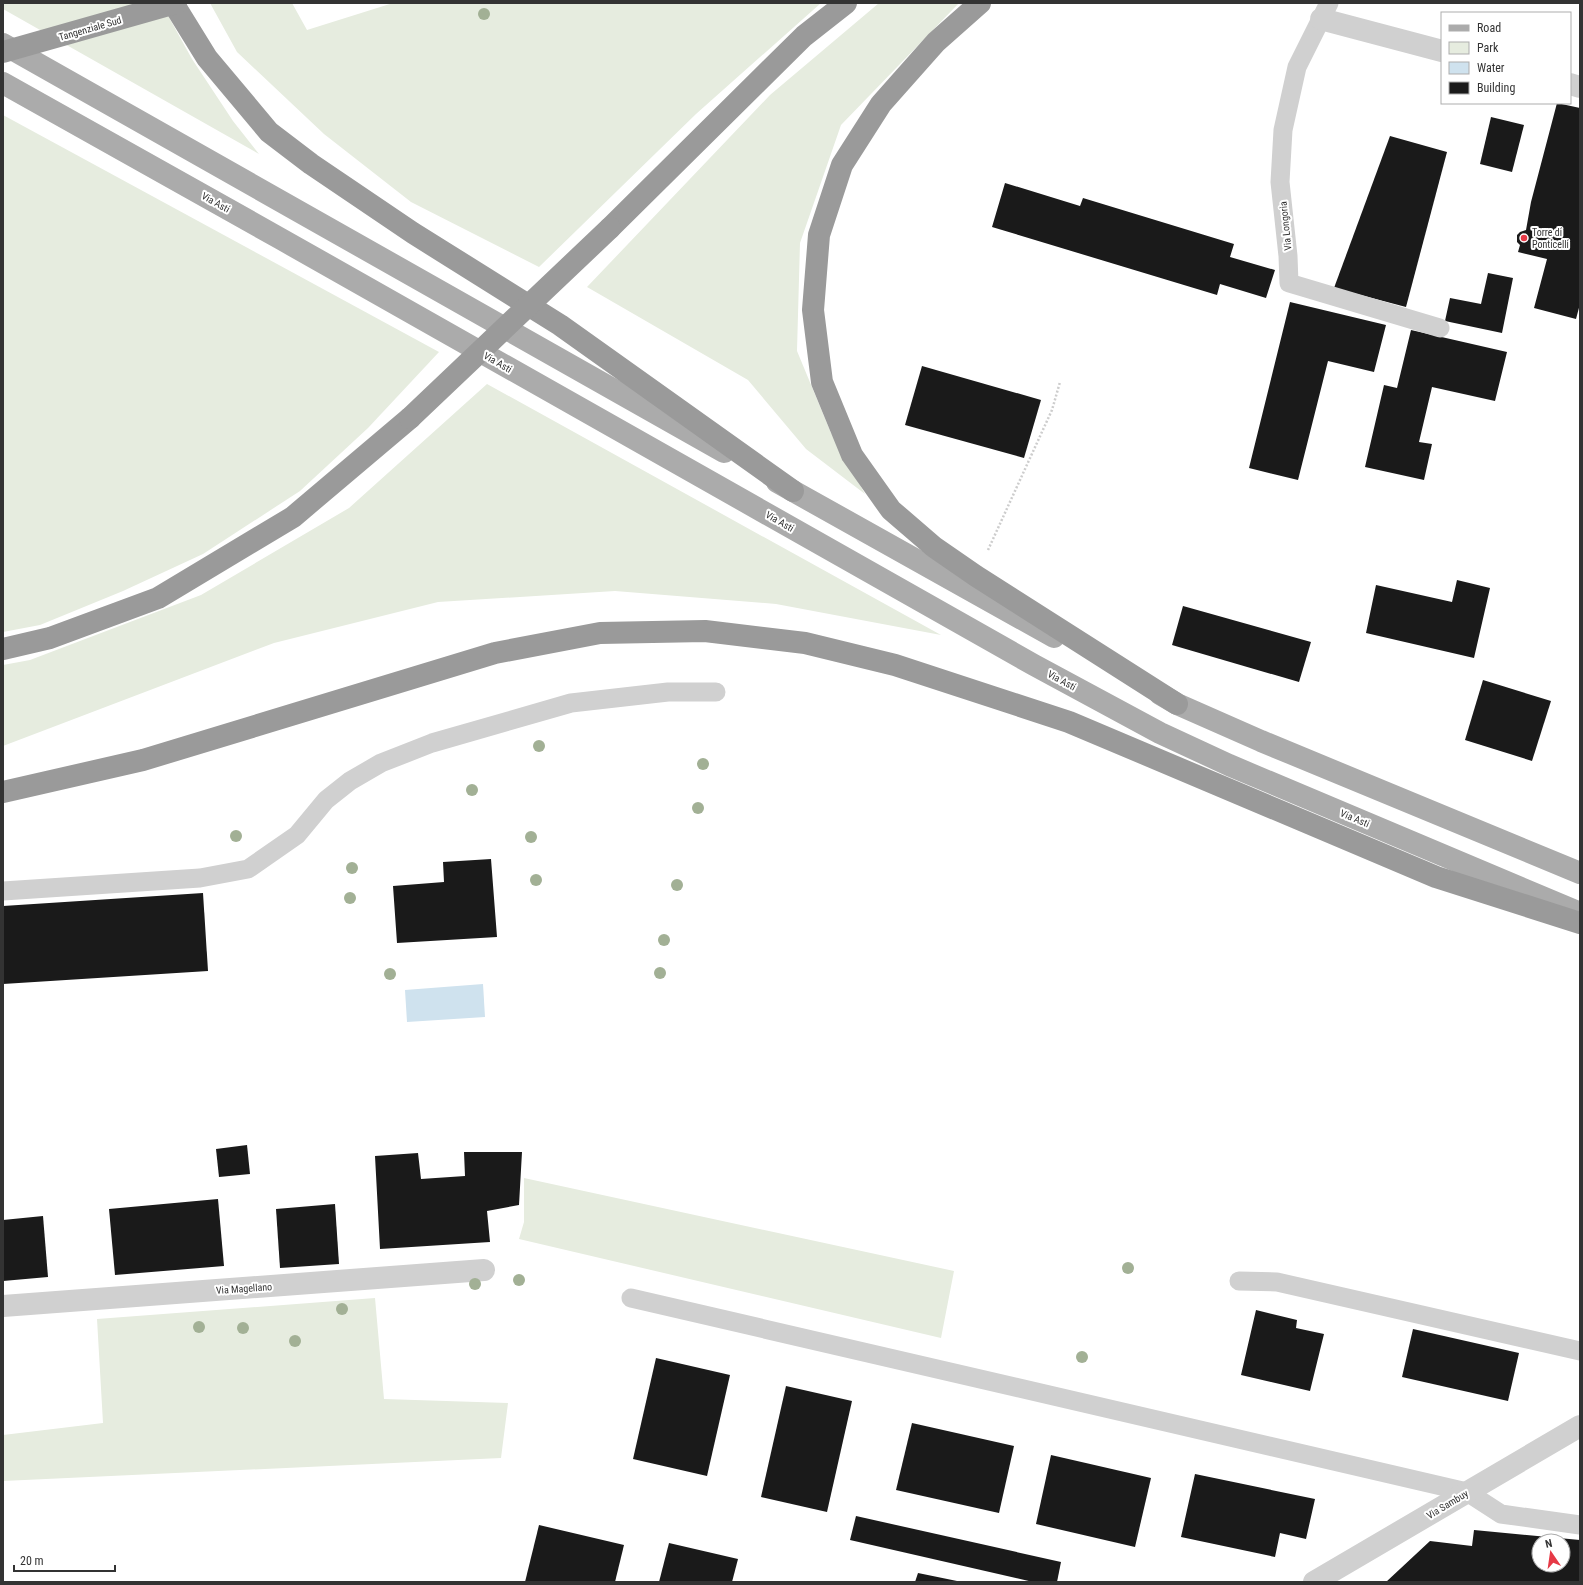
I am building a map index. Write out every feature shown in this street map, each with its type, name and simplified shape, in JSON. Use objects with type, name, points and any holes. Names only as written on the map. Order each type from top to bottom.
[{"type":"highway","points":[[173,3],[207,58],[269,132],[311,164],[413,233],[560,325],[793,491]]},
{"type":"highway","name":"Tangenziale Sud","points":[[3,52],[176,3]]},
{"type":"highway","points":[[3,649],[50,638],[158,598],[293,517],[410,418],[610,228],[804,36],[846,3]]},
{"type":"highway","points":[[980,3],[936,42],[881,104],[842,165],[819,235],[813,310],[822,382],[852,455],[891,510],[934,547],[976,576],[1177,704]]},
{"type":"highway","points":[[3,792],[143,760],[494,653],[600,633],[705,631],[805,643],[887,663],[1069,722],[1436,877],[1580,923]]},
{"type":"main road","points":[[3,44],[793,491],[1177,704],[1261,741],[1580,873]]},
{"type":"main road","name":"Via Asti","points":[[3,83],[1034,665],[1160,732],[1229,765],[1580,914]]},
{"type":"street","name":"Via Longoria","points":[[1325,11],[1441,51]]},
{"type":"street","name":"Via Magellano","points":[[3,1306],[484,1270]]},
{"type":"street","name":"Via Sambuy","points":[[1314,1582],[1580,1426]]},
{"type":"lane","name":"Via Longoria","points":[[1325,11],[1297,67],[1283,130],[1280,182],[1288,256],[1289,283],[1440,328]]},
{"type":"lane","points":[[3,891],[200,878],[248,869],[297,835],[326,800],[350,781],[381,763],[432,743],[571,703],[668,692],[716,692]]},
{"type":"lane","points":[[1239,1281],[1277,1282],[1580,1351]]},
{"type":"lane","points":[[631,1298],[1467,1492],[1501,1514],[1580,1525]]},
{"type":"path","points":[[976,576],[1052,410],[1060,382]]},
{"type":"green space","points":[[3,3],[161,3],[192,59],[233,121],[259,154],[3,9]]},
{"type":"green space","points":[[210,3],[292,3],[307,30],[393,3],[821,3],[696,114],[539,267],[411,202],[324,134],[237,52]]},
{"type":"green space","points":[[879,3],[959,3],[841,125],[800,243],[797,351],[831,433],[865,494],[806,449],[748,380],[587,287],[770,95]]},
{"type":"green space","points":[[3,115],[439,352],[368,428],[300,491],[203,554],[123,591],[40,625],[3,632]]},
{"type":"green space","points":[[487,384],[941,635],[776,604],[615,591],[438,602],[274,643],[3,746],[3,665],[30,660],[201,595],[349,508]]},
{"type":"green space","points":[[524,1178],[954,1271],[941,1338],[519,1239],[524,1222]]},
{"type":"green space","points":[[375,1298],[384,1399],[508,1403],[501,1458],[3,1481],[3,1435],[103,1423],[97,1319]]},
{"type":"water","points":[[483,984],[485,1017],[407,1022],[405,990]]},
{"type":"building","points":[[1557,104],[1580,108],[1580,304],[1576,319],[1534,308],[1547,259],[1518,252],[1520,245],[1517,242],[1517,235],[1526,230],[1531,202]]},
{"type":"building","points":[[1491,117],[1524,125],[1512,172],[1480,164]]},
{"type":"building","points":[[1390,136],[1447,152],[1406,307],[1334,288]]},
{"type":"building","points":[[1005,183],[1080,206],[1083,198],[1234,244],[1230,257],[1275,270],[1266,298],[1220,284],[1217,295],[992,227]]},
{"type":"building","points":[[1488,273],[1513,278],[1502,333],[1445,321],[1450,298],[1481,304]]},
{"type":"building","points":[[1290,302],[1386,325],[1374,372],[1328,361],[1298,480],[1249,468]]},
{"type":"building","points":[[1411,330],[1507,352],[1495,401],[1432,387],[1419,442],[1432,444],[1424,480],[1365,467],[1384,385],[1397,388]]},
{"type":"building","points":[[922,366],[1041,400],[1024,458],[905,425]]},
{"type":"building","points":[[1457,580],[1490,588],[1474,658],[1366,633],[1376,585],[1452,602]]},
{"type":"building","points":[[1183,606],[1311,642],[1299,682],[1172,645]]},
{"type":"building","points":[[1483,680],[1551,701],[1532,761],[1465,740]]},
{"type":"building","points":[[491,859],[497,937],[397,943],[393,886],[444,882],[443,862]]},
{"type":"building","points":[[203,893],[208,971],[3,984],[3,906]]},
{"type":"building","points":[[247,1145],[250,1174],[219,1177],[216,1149]]},
{"type":"building","points":[[464,1152],[522,1152],[519,1205],[487,1211],[490,1242],[380,1249],[375,1156],[418,1153],[421,1179],[465,1176]]},
{"type":"building","points":[[218,1199],[224,1266],[115,1275],[109,1209]]},
{"type":"building","points":[[335,1204],[339,1264],[280,1268],[276,1209]]},
{"type":"building","points":[[43,1216],[48,1277],[3,1281],[3,1220]]},
{"type":"building","points":[[1256,1310],[1297,1320],[1296,1328],[1324,1334],[1310,1391],[1241,1375]]},
{"type":"building","points":[[1413,1329],[1519,1353],[1508,1401],[1402,1377]]},
{"type":"building","points":[[656,1358],[730,1375],[707,1476],[633,1459]]},
{"type":"building","points":[[786,1386],[852,1401],[827,1512],[761,1497]]},
{"type":"building","points":[[912,1423],[1014,1446],[999,1513],[896,1490]]},
{"type":"building","points":[[1051,1455],[1151,1478],[1135,1547],[1036,1524]]},
{"type":"building","points":[[1195,1474],[1315,1499],[1306,1539],[1280,1533],[1275,1557],[1181,1537]]},
{"type":"building","points":[[856,1516],[1061,1562],[1057,1582],[1033,1582],[850,1540]]},
{"type":"building","points":[[539,1525],[624,1545],[615,1582],[525,1582]]},
{"type":"building","points":[[1474,1530],[1531,1535],[1531,1573],[1571,1573],[1571,1539],[1580,1540],[1580,1582],[1386,1582],[1430,1541],[1472,1546]]},
{"type":"building","points":[[669,1543],[738,1559],[732,1582],[659,1582]]},
{"type":"building","points":[[918,1573],[957,1581],[957,1582],[915,1582]]},
{"type":"place","name":"Torre di Ponticelli","points":[[1524,238]]}]
